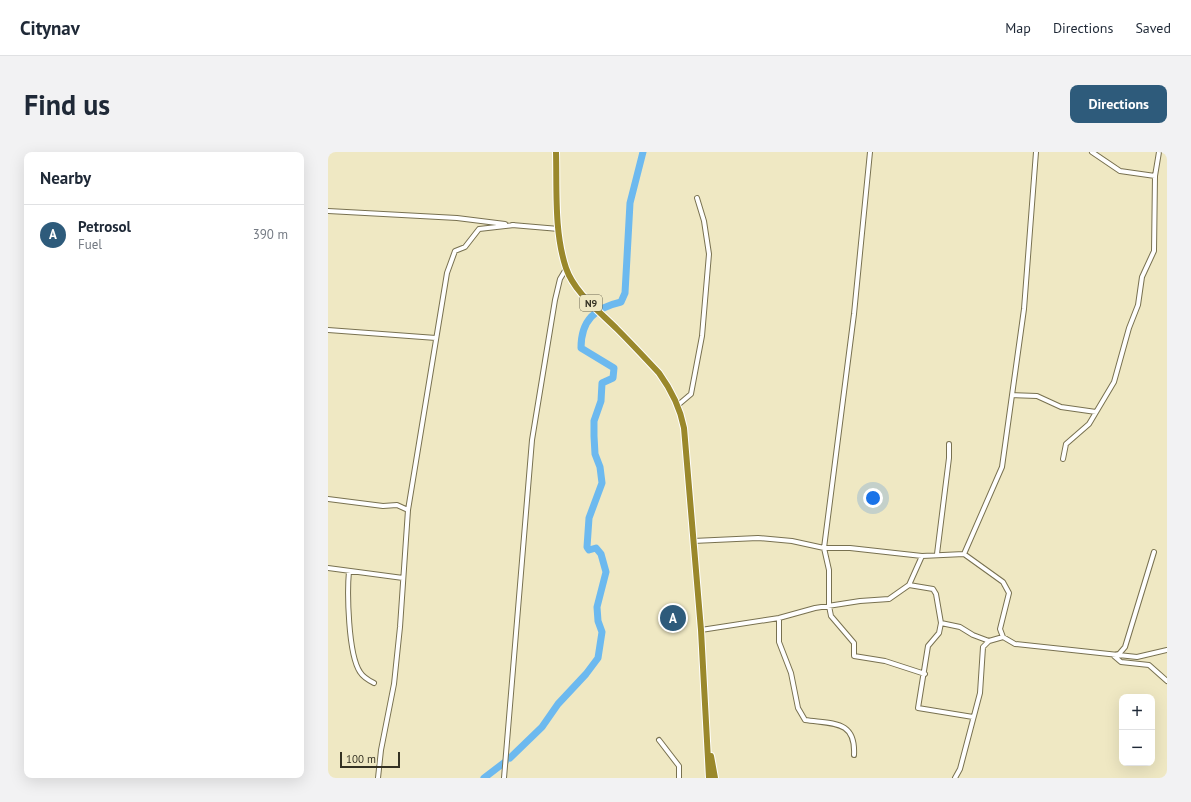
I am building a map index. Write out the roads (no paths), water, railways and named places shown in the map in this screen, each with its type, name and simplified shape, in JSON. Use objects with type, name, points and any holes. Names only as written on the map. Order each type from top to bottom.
[{"type":"highway","name":"N9","points":[[556,152],[559,229],[561,250],[566,269],[588,299],[659,373],[669,387],[678,405],[684,428],[701,630],[709,778]]},
{"type":"highway","name":"N9","points":[[708,744],[715,778]]},
{"type":"street","points":[[870,152],[854,314],[824,548],[829,570],[829,606],[831,616],[854,643],[854,656],[885,661],[925,674]]},
{"type":"street","points":[[964,554],[1002,467],[1024,309],[1036,152]]},
{"type":"street","points":[[1092,152],[1120,170],[1154,176]]},
{"type":"street","points":[[1063,459],[1066,444],[1089,424],[1114,382],[1129,328],[1138,305],[1142,277],[1154,251],[1154,176],[1159,152]]},
{"type":"street","points":[[678,405],[691,394],[702,336],[709,254],[704,221],[697,198]]},
{"type":"street","points":[[328,211],[457,218],[559,229]]},
{"type":"street","points":[[378,778],[381,750],[394,684],[400,628],[408,510],[447,272],[455,251],[465,247],[480,229],[514,225]]},
{"type":"street","points":[[504,778],[532,440],[555,300],[560,280],[566,269]]},
{"type":"street","points":[[328,330],[436,338]]},
{"type":"street","points":[[1012,395],[1037,396],[1061,407],[1096,412]]},
{"type":"street","points":[[936,554],[949,458],[949,444]]},
{"type":"street","points":[[328,499],[383,506],[397,505],[408,510]]},
{"type":"street","points":[[693,541],[758,538],[792,541],[824,548],[850,548],[922,556],[936,554],[964,554],[1003,582],[1010,593],[1000,629],[1003,637],[1015,644],[1137,658],[1167,650]]},
{"type":"street","points":[[1112,656],[1119,654],[1124,647],[1154,552]]},
{"type":"street","points":[[701,630],[779,618],[829,606],[860,601],[889,600],[909,586],[922,556]]},
{"type":"street","points":[[328,568],[403,578]]},
{"type":"street","points":[[349,571],[350,638],[358,670],[364,678],[374,683]]},
{"type":"street","points":[[909,586],[933,590],[936,594],[941,623],[940,634],[928,646],[925,674],[918,708],[973,717]]},
{"type":"street","points":[[779,618],[779,642],[791,674],[798,708],[805,720],[841,726],[849,730],[853,737],[854,755]]},
{"type":"street","points":[[941,623],[960,627],[973,635],[990,641]]},
{"type":"street","points":[[955,778],[960,769],[980,694],[984,647],[990,641],[1003,637]]},
{"type":"street","points":[[1112,656],[1121,662],[1149,665],[1167,681]]},
{"type":"street","points":[[659,740],[678,766],[679,778]]},
{"type":"waterway","points":[[510,758],[542,727],[558,704],[586,674],[598,658],[602,632],[598,621],[597,607],[606,572],[601,554],[596,548],[589,550],[587,547],[589,518],[602,483],[600,467],[595,454],[594,421],[601,401],[602,383],[613,378],[614,368],[581,348],[584,330],[591,317],[604,308],[621,302],[625,293],[630,203],[643,152]]},
{"type":"waterway","points":[[484,778],[505,762]]},
{"type":"place","name":"Petrosol","points":[[673,618]]}]
